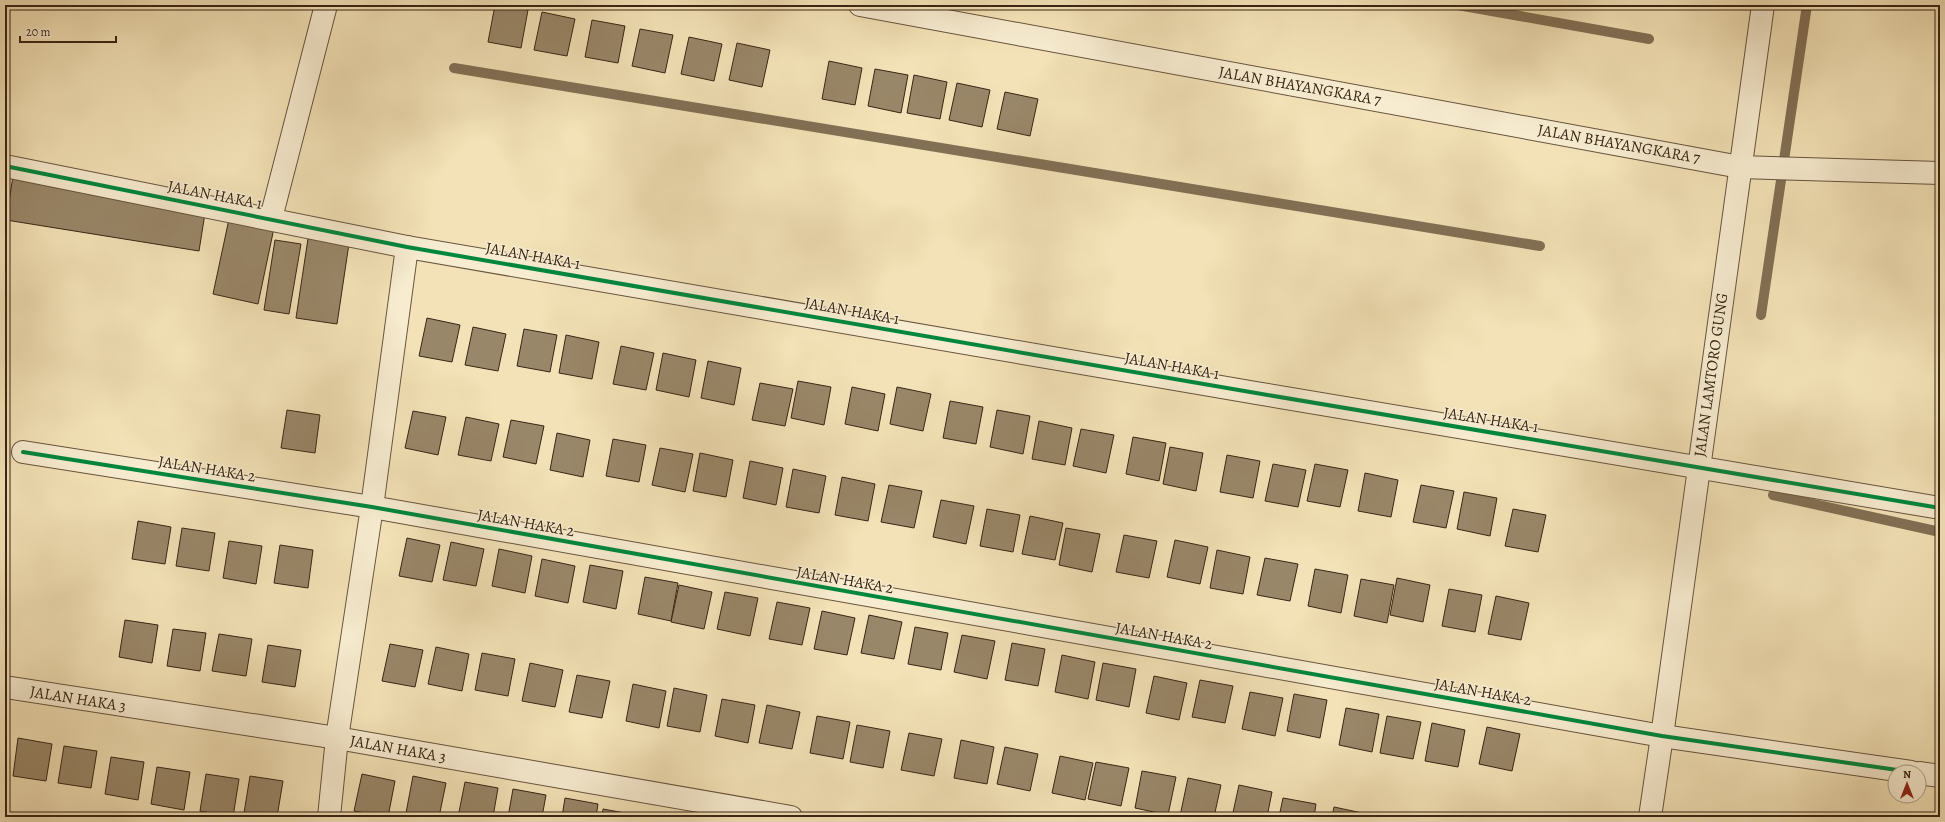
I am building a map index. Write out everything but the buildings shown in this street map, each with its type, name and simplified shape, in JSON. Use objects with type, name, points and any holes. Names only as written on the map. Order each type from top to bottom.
[{"type":"street","points":[[271,218],[326,5]]},
{"type":"street","name":"JALAN BHAYANGKARA 7","points":[[860,5],[1740,166],[1940,173]]},
{"type":"street","name":"JALAN LAMTORO GUNG","points":[[1650,817],[1763,5]]},
{"type":"street","name":"JALAN HAKA 1","points":[[5,166],[271,218],[407,247],[1248,392],[1940,508]]},
{"type":"street","points":[[329,817],[337,738],[372,508],[407,247]]},
{"type":"street","name":"JALAN HAKA 2","points":[[23,452],[372,508],[1662,736],[1887,769]]},
{"type":"street","name":"JALAN HAKA 3","points":[[5,688],[337,738],[791,817]]},
{"type":"street","points":[[1927,774],[1940,776]]},
{"type":"waterway","points":[[1458,5],[1649,39]]},
{"type":"waterway","points":[[1761,315],[1807,5]]},
{"type":"waterway","points":[[454,68],[1540,246]]},
{"type":"waterway","points":[[1773,495],[1940,532]]},
{"type":"cycle path","points":[[5,166],[407,247],[1256,393],[1940,508]]},
{"type":"cycle path","points":[[23,452],[372,507],[1662,736],[1887,769]]}]
